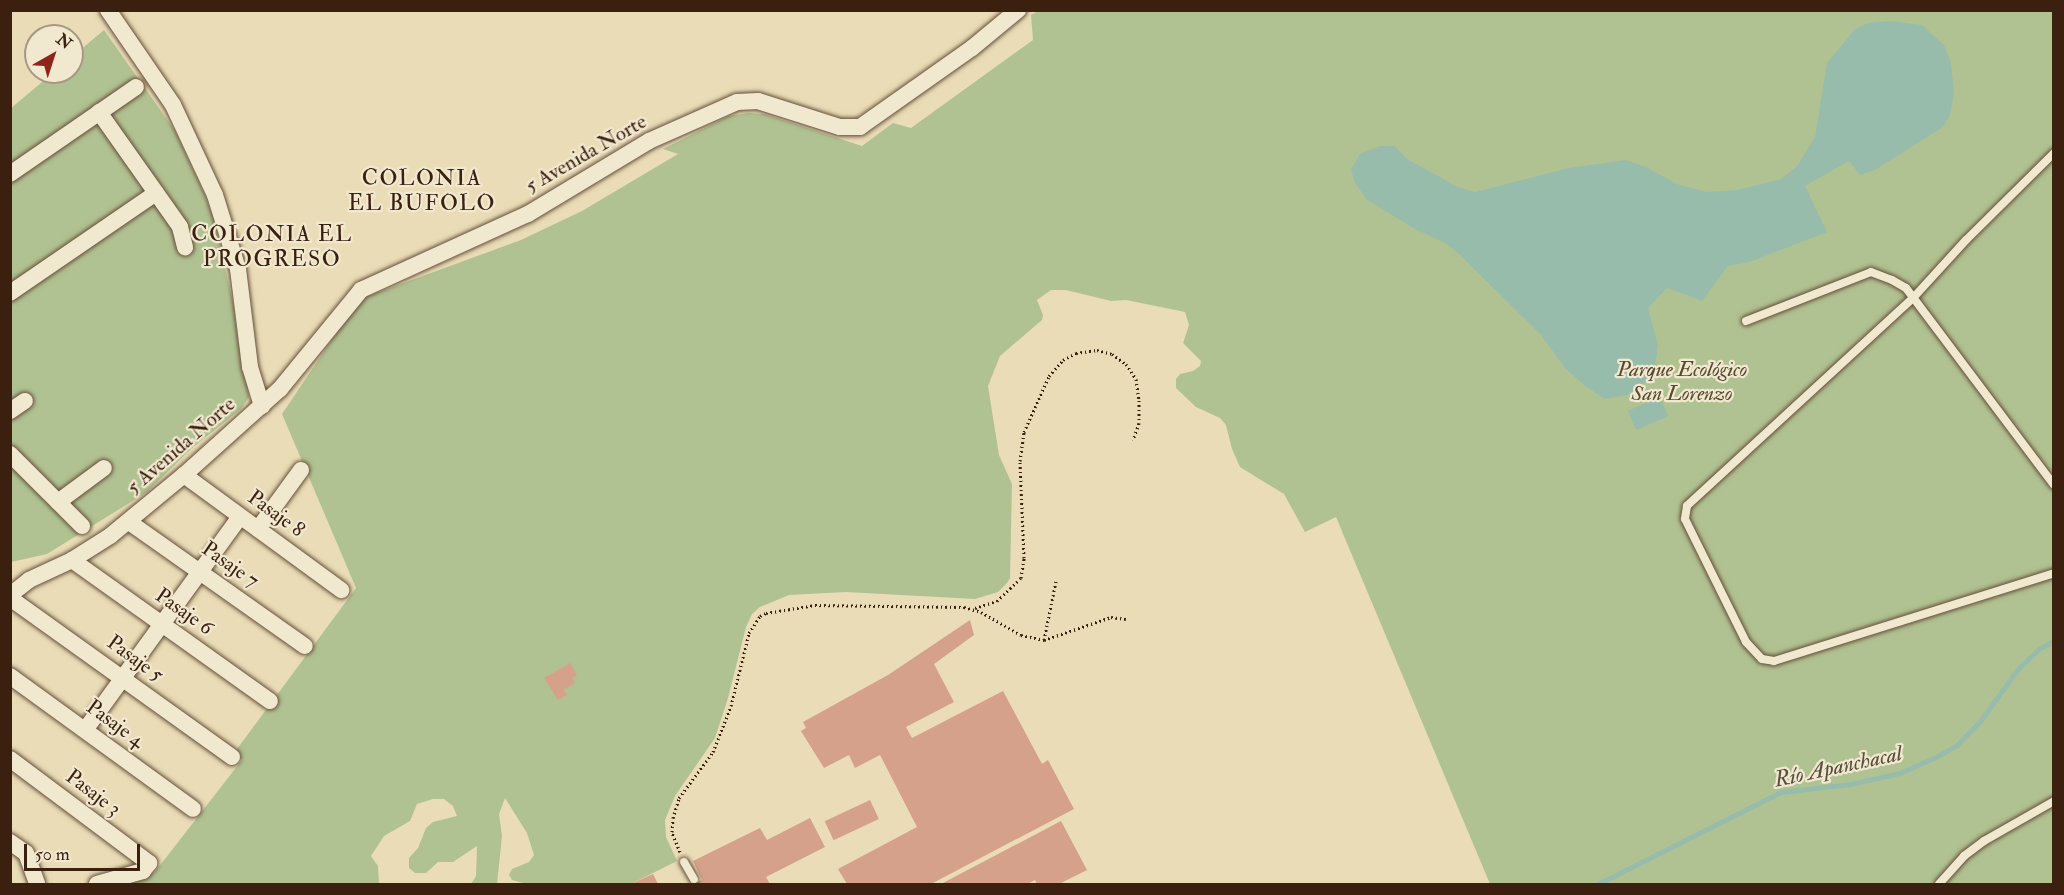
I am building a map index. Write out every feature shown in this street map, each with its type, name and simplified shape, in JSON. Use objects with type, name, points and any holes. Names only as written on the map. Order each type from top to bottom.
[{"type":"street","points":[[108,10],[173,105],[215,195],[238,269],[250,367],[262,406]]},
{"type":"street","name":"5 Avenida Norte","points":[[10,597],[29,580],[72,560],[129,522],[184,476],[262,406],[295,372],[361,290],[528,214],[649,141],[737,102],[758,101],[840,127],[860,127],[972,48],[1018,10]]},
{"type":"street","points":[[10,174],[136,87]]},
{"type":"street","points":[[99,112],[180,227],[185,247]]},
{"type":"street","points":[[10,293],[156,193]]},
{"type":"street","points":[[10,411],[25,401]]},
{"type":"street","points":[[13,462],[82,526]]},
{"type":"street","points":[[58,502],[104,468]]},
{"type":"street","points":[[258,529],[301,470]]},
{"type":"street","name":"Pasaje 8","points":[[184,476],[341,590]]},
{"type":"street","points":[[85,730],[240,517]]},
{"type":"street","name":"Pasaje 7","points":[[129,522],[305,646]]},
{"type":"street","name":"Pasaje 6","points":[[72,560],[270,701]]},
{"type":"street","name":"Pasaje 5","points":[[10,597],[232,757]]},
{"type":"street","name":"Pasaje 4","points":[[10,676],[193,809]]},
{"type":"street","name":"Pasaje 3","points":[[10,759],[149,863],[143,871],[97,885]]},
{"type":"street","points":[[10,842],[26,854],[37,885]]},
{"type":"lane","points":[[2054,153],[1966,240],[1913,298],[1687,506],[1685,519],[1746,642],[1762,659],[1774,661],[2054,573]]},
{"type":"lane","points":[[1746,321],[1871,272],[1892,279],[1906,288],[2054,485]]},
{"type":"lane","points":[[1939,885],[1964,856],[1984,841],[2054,801]]},
{"type":"lane","points":[[684,862],[694,879]]},
{"type":"path","points":[[684,862],[673,839],[673,819],[683,791],[715,746],[731,706],[749,633],[760,616],[789,607],[815,605],[973,609],[997,601],[1021,578],[1024,558],[1020,461],[1024,432],[1049,376],[1063,360],[1076,353],[1097,350],[1112,354],[1126,364],[1136,379],[1139,423],[1134,440]]},
{"type":"path","points":[[1044,640],[1056,581]]},
{"type":"path","points":[[973,609],[1021,635],[1044,640],[1111,617],[1126,619]]},
{"type":"green space","name":"Parque Ecológico San Lorenzo","points":[[1038,11],[2053,11],[2053,884],[1490,884],[1336,517],[1305,532],[1284,494],[1240,467],[1232,449],[1226,425],[1220,418],[1196,407],[1176,388],[1176,379],[1180,374],[1193,371],[1200,366],[1201,361],[1183,343],[1189,325],[1185,312],[1126,300],[1111,301],[1066,290],[1051,290],[1037,300],[1043,315],[1042,320],[1000,356],[988,386],[999,455],[1012,484],[1010,578],[1007,583],[998,592],[975,599],[846,592],[789,595],[760,607],[752,614],[746,627],[715,738],[675,796],[665,820],[666,837],[677,861],[631,884],[527,884],[512,880],[509,875],[512,869],[529,862],[534,855],[527,833],[505,798],[499,814],[502,836],[497,884],[471,884],[476,876],[477,846],[453,862],[438,862],[426,873],[415,873],[409,868],[409,858],[418,848],[426,828],[433,822],[457,816],[453,806],[444,799],[433,799],[417,804],[410,821],[384,836],[371,856],[378,866],[379,884],[121,884],[154,873],[242,760],[234,753],[356,588],[282,414],[356,304],[368,296],[521,240],[582,211],[678,154],[663,149],[729,116],[748,113],[764,114],[862,146],[893,123],[911,128],[1033,40],[1031,15]]},
{"type":"green space","points":[[104,30],[175,131],[214,220],[240,333],[249,397],[241,409],[192,448],[147,492],[47,554],[11,562],[10,109],[40,84],[84,84],[84,47]]},
{"type":"shaded area","points":[[1891,21],[1922,25],[1944,45],[1951,63],[1954,93],[1950,115],[1943,127],[1875,170],[1860,175],[1849,161],[1805,186],[1827,232],[1750,262],[1728,266],[1702,301],[1667,288],[1648,308],[1658,345],[1655,367],[1643,384],[1627,395],[1605,399],[1585,386],[1565,368],[1541,335],[1460,255],[1447,244],[1413,228],[1366,199],[1354,181],[1351,169],[1360,154],[1380,146],[1395,146],[1407,159],[1458,187],[1475,192],[1569,168],[1626,160],[1648,168],[1677,184],[1706,192],[1738,190],[1781,179],[1797,166],[1815,137],[1827,63],[1855,29],[1868,23]]},
{"type":"shaded area","points":[[1660,397],[1668,416],[1636,430],[1628,411]]},
{"type":"building","points":[[970,620],[974,635],[934,664],[954,702],[906,727],[912,738],[1003,691],[1042,764],[1048,760],[1074,809],[931,884],[847,884],[838,869],[917,827],[880,755],[855,768],[849,755],[824,768],[801,731],[806,728],[803,722],[888,675]]},
{"type":"building","points":[[570,663],[577,675],[572,678],[575,683],[564,690],[567,695],[558,700],[544,678]]},
{"type":"building","points":[[870,800],[879,819],[834,840],[825,821]]},
{"type":"building","points":[[810,818],[825,847],[766,877],[770,884],[693,884],[702,880],[693,861],[760,828],[767,840]]},
{"type":"building","points":[[1061,821],[1087,870],[1059,884],[1037,884],[1035,880],[1027,884],[941,884]]},
{"type":"building","points":[[653,874],[658,884],[631,884]]},
{"type":"waterway","name":"Río Apanchacal","points":[[1598,884],[1781,792],[1851,784],[1900,773],[1934,758],[1957,745],[1981,720],[2018,669],[2040,648],[2054,641]]},
{"type":"district","name":"COLONIA EL BUFOLO","points":[[422,190]]},
{"type":"district","name":"COLONIA EL PROGRESO","points":[[272,246]]}]
